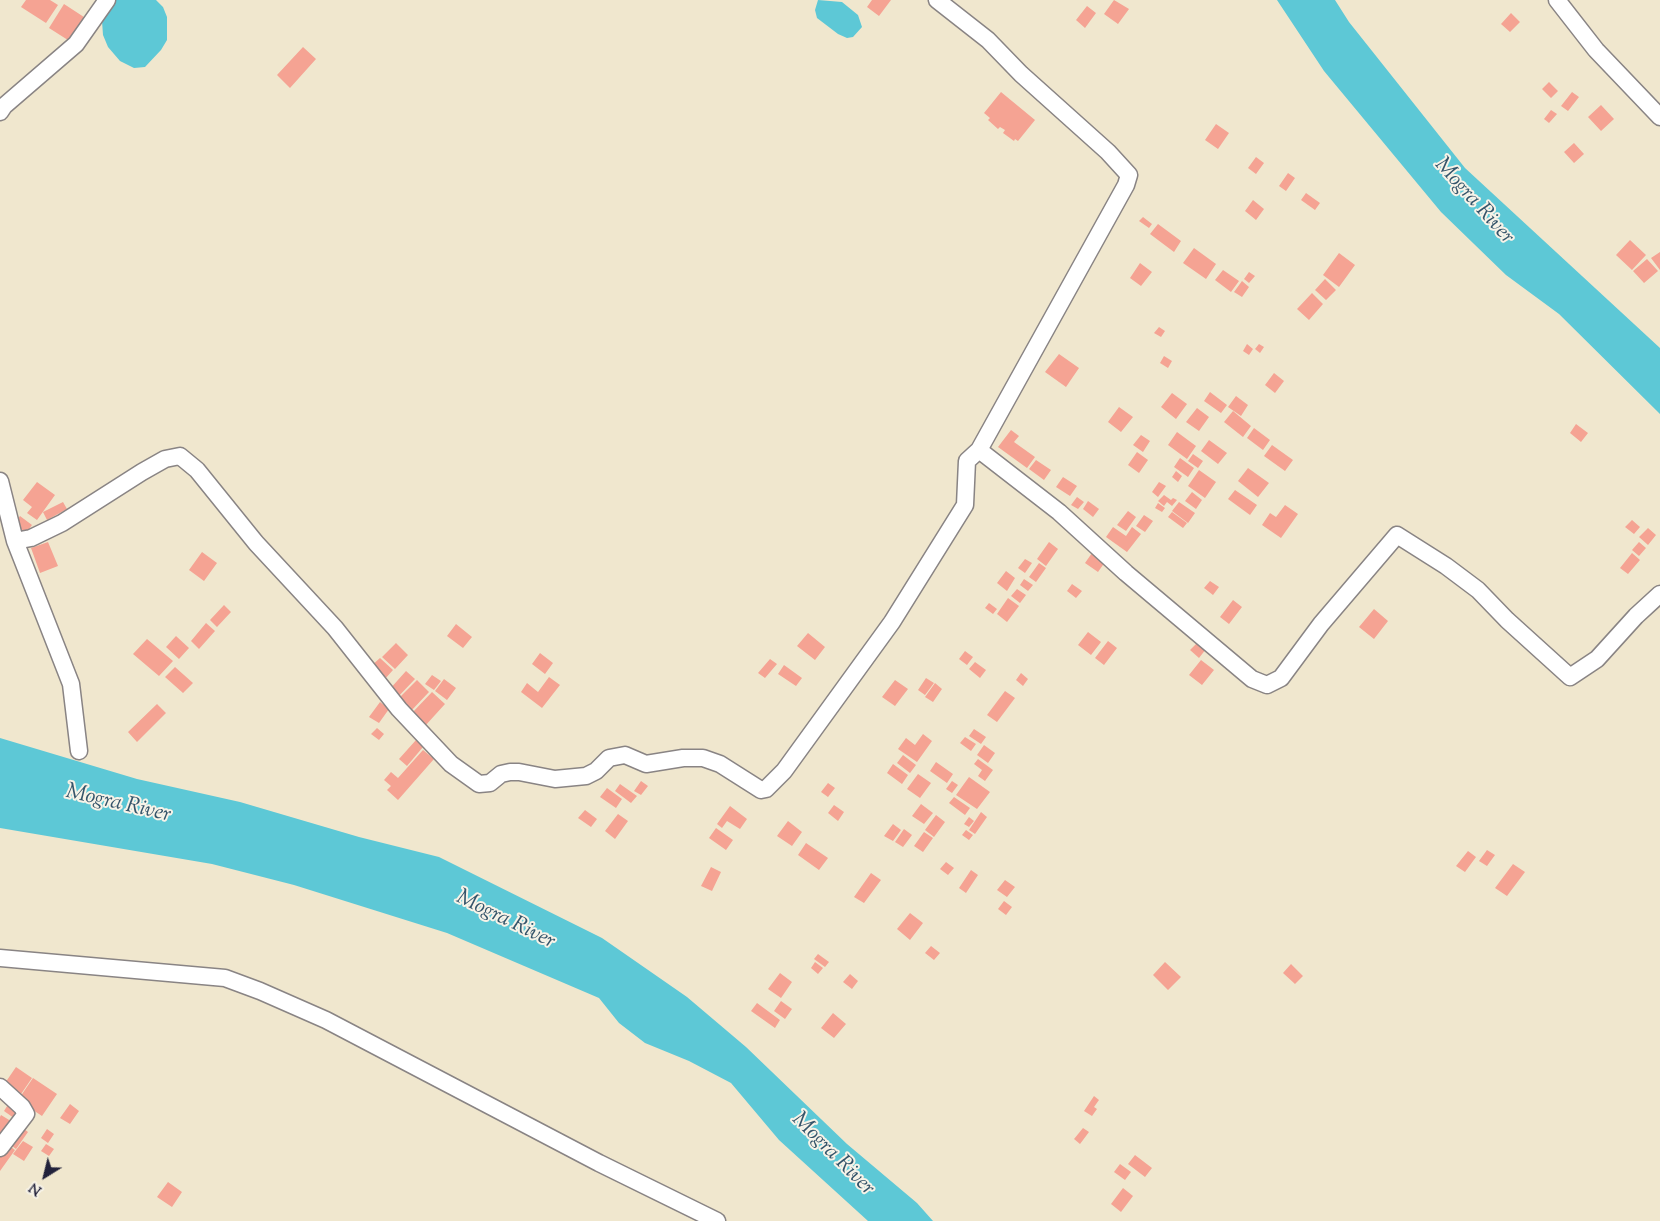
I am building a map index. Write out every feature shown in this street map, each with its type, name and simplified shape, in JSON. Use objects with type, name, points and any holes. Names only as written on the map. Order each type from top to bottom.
[{"type":"street","points":[[0,112],[4,106],[76,44],[107,0]]},
{"type":"street","points":[[15,541],[32,538],[62,523],[165,458],[180,456],[197,470],[256,543],[335,628],[399,709],[451,764],[479,784],[490,783],[501,774],[510,772],[555,780],[586,776],[596,772],[610,758],[625,755],[646,764],[683,758],[703,758],[720,764],[761,790],[773,784],[892,622],[930,564],[965,505],[967,461],[979,450],[1126,185],[1129,175],[1108,152],[1021,74],[988,40],[937,0]]},
{"type":"street","points":[[1556,0],[1596,50],[1660,117]]},
{"type":"street","points":[[979,450],[1059,512],[1132,578],[1252,679],[1268,685],[1281,678],[1321,624],[1397,535],[1446,566],[1478,590],[1507,620],[1570,677],[1596,659],[1636,616],[1660,594]]},
{"type":"street","points":[[0,481],[15,541],[71,684],[79,751]]},
{"type":"street","points":[[0,958],[225,978],[260,990],[326,1020],[599,1163],[717,1221]]},
{"type":"street","points":[[0,1088],[22,1107],[26,1114],[0,1148]]},
{"type":"water","points":[[111,0],[156,0],[163,7],[167,17],[167,40],[161,50],[145,67],[134,68],[120,61],[108,47],[103,35],[102,21]]},
{"type":"water","points":[[818,0],[842,2],[858,15],[862,27],[853,37],[847,38],[838,34],[817,18],[815,10]]},
{"type":"water","name":"Mogra River","points":[[1277,0],[1335,0],[1349,22],[1465,168],[1660,348],[1660,414],[1559,314],[1506,275],[1441,212],[1324,71]]},
{"type":"water","name":"Mogra River","points":[[0,738],[137,779],[240,802],[359,837],[439,857],[602,938],[687,997],[746,1047],[847,1144],[917,1203],[933,1221],[868,1221],[779,1140],[731,1083],[689,1061],[645,1043],[619,1023],[599,998],[447,933],[294,885],[212,864],[0,828]]},
{"type":"building","points":[[26,0],[50,0],[58,5],[46,23],[21,7]]},
{"type":"building","points":[[872,0],[891,0],[879,16],[867,7]]},
{"type":"building","points":[[1114,0],[1129,9],[1118,24],[1104,14]]},
{"type":"building","points":[[64,4],[87,19],[71,42],[49,28]]},
{"type":"building","points":[[1087,6],[1096,13],[1085,28],[1076,20]]},
{"type":"building","points":[[1511,13],[1520,22],[1510,32],[1501,24]]},
{"type":"building","points":[[303,47],[316,59],[290,88],[277,75]]},
{"type":"building","points":[[1549,82],[1558,91],[1551,98],[1542,89]]},
{"type":"building","points":[[1001,92],[1035,120],[1018,141],[1015,139],[1014,141],[1003,133],[1005,130],[1000,127],[998,129],[988,120],[990,118],[984,113]]},
{"type":"building","points":[[1572,92],[1579,97],[1568,111],[1561,106]]},
{"type":"building","points":[[1601,105],[1614,119],[1601,131],[1588,117]]},
{"type":"building","points":[[1551,110],[1557,114],[1549,123],[1544,119]]},
{"type":"building","points":[[1216,124],[1229,133],[1218,149],[1205,140]]},
{"type":"building","points":[[1574,143],[1584,154],[1574,163],[1564,152]]},
{"type":"building","points":[[1256,157],[1264,163],[1256,174],[1248,168]]},
{"type":"building","points":[[1288,173],[1295,178],[1286,191],[1279,186]]},
{"type":"building","points":[[1306,193],[1320,203],[1315,210],[1301,200]]},
{"type":"building","points":[[1253,200],[1264,209],[1256,220],[1245,211]]},
{"type":"building","points":[[1143,217],[1152,224],[1149,228],[1139,221]]},
{"type":"building","points":[[1158,224],[1181,241],[1174,252],[1150,234]]},
{"type":"building","points":[[1630,240],[1646,255],[1632,270],[1616,255]]},
{"type":"building","points":[[1194,248],[1216,264],[1206,279],[1183,263]]},
{"type":"building","points":[[1660,252],[1660,270],[1651,258]]},
{"type":"building","points":[[1339,253],[1355,265],[1339,287],[1323,275]]},
{"type":"building","points":[[1647,259],[1658,271],[1644,283],[1633,271]]},
{"type":"building","points":[[1140,263],[1152,272],[1141,286],[1130,278]]},
{"type":"building","points":[[1223,270],[1239,281],[1231,292],[1215,280]]},
{"type":"building","points":[[1249,272],[1255,276],[1249,283],[1244,279]]},
{"type":"building","points":[[1325,279],[1336,290],[1326,300],[1315,290]]},
{"type":"building","points":[[1242,281],[1249,287],[1242,297],[1234,292]]},
{"type":"building","points":[[1312,293],[1323,304],[1309,320],[1297,309]]},
{"type":"building","points":[[1159,327],[1165,331],[1161,337],[1154,333]]},
{"type":"building","points":[[1247,344],[1253,349],[1249,355],[1243,351]]},
{"type":"building","points":[[1259,344],[1264,347],[1260,353],[1255,349]]},
{"type":"building","points":[[1059,354],[1079,368],[1066,387],[1045,372]]},
{"type":"building","points":[[1164,356],[1172,361],[1168,368],[1160,363]]},
{"type":"building","points":[[1274,373],[1284,381],[1275,393],[1265,385]]},
{"type":"building","points":[[1210,392],[1227,405],[1221,413],[1204,401]]},
{"type":"building","points":[[1172,393],[1187,404],[1176,419],[1161,407]]},
{"type":"building","points":[[1236,396],[1248,405],[1241,416],[1228,407]]},
{"type":"building","points":[[1119,407],[1133,417],[1121,432],[1108,422]]},
{"type":"building","points":[[1197,408],[1209,417],[1199,431],[1186,422]]},
{"type":"building","points":[[1233,411],[1251,426],[1243,437],[1224,422]]},
{"type":"building","points":[[1576,424],[1588,433],[1581,442],[1570,433]]},
{"type":"building","points":[[1254,428],[1270,440],[1263,450],[1247,438]]},
{"type":"building","points":[[1011,430],[1019,436],[1014,442],[1035,457],[1027,468],[998,447]]},
{"type":"building","points":[[1177,432],[1196,446],[1187,459],[1168,445]]},
{"type":"building","points":[[1141,435],[1150,441],[1143,452],[1133,445]]},
{"type":"building","points":[[1209,440],[1227,453],[1218,464],[1201,451]]},
{"type":"building","points":[[1272,445],[1293,460],[1285,471],[1264,456]]},
{"type":"building","points":[[1137,452],[1148,460],[1139,473],[1128,465]]},
{"type":"building","points":[[1193,454],[1203,461],[1198,468],[1188,461]]},
{"type":"building","points":[[1180,458],[1194,468],[1188,477],[1174,467]]},
{"type":"building","points":[[1036,460],[1051,470],[1044,480],[1029,469]]},
{"type":"building","points":[[1248,468],[1269,483],[1258,497],[1238,481]]},
{"type":"building","points":[[1199,470],[1216,482],[1205,498],[1188,486]]},
{"type":"building","points":[[1176,471],[1182,476],[1178,482],[1172,477]]},
{"type":"building","points":[[1063,477],[1077,486],[1070,496],[1056,487]]},
{"type":"building","points":[[37,482],[55,495],[37,520],[27,513],[32,507],[23,500]]},
{"type":"building","points":[[1159,482],[1166,486],[1158,497],[1152,492]]},
{"type":"building","points":[[1235,490],[1257,505],[1250,515],[1228,499]]},
{"type":"building","points":[[1192,492],[1202,500],[1196,509],[1185,501]]},
{"type":"building","points":[[1164,495],[1171,500],[1173,498],[1177,500],[1172,506],[1167,502],[1164,506],[1158,501]]},
{"type":"building","points":[[1077,497],[1084,502],[1078,509],[1071,505]]},
{"type":"building","points":[[1088,501],[1099,509],[1093,517],[1083,509]]},
{"type":"building","points":[[63,502],[67,509],[47,520],[43,512]]},
{"type":"building","points":[[1179,502],[1195,513],[1188,523],[1172,511]]},
{"type":"building","points":[[1158,503],[1165,508],[1162,512],[1155,508]]},
{"type":"building","points":[[1285,505],[1298,514],[1281,538],[1262,525],[1270,513],[1276,517]]},
{"type":"building","points":[[1128,511],[1136,517],[1126,531],[1117,525]]},
{"type":"building","points":[[1172,512],[1187,523],[1183,528],[1168,517]]},
{"type":"building","points":[[1144,515],[1153,521],[1145,532],[1136,526]]},
{"type":"building","points":[[20,516],[32,525],[26,533],[14,524]]},
{"type":"building","points":[[1632,520],[1640,527],[1634,534],[1625,527]]},
{"type":"building","points":[[1113,527],[1126,536],[1132,527],[1141,534],[1127,552],[1106,537]]},
{"type":"building","points":[[1648,528],[1656,535],[1648,545],[1639,537]]},
{"type":"building","points":[[48,542],[58,566],[40,573],[31,548]]},
{"type":"building","points":[[1049,542],[1058,549],[1046,566],[1037,559]]},
{"type":"building","points":[[1639,542],[1646,548],[1639,556],[1632,550]]},
{"type":"building","points":[[202,552],[217,563],[204,581],[189,570]]},
{"type":"building","points":[[1092,553],[1105,562],[1098,572],[1085,563]]},
{"type":"building","points":[[1632,553],[1640,560],[1628,574],[1620,568]]},
{"type":"building","points":[[1025,559],[1032,563],[1025,573],[1018,568]]},
{"type":"building","points":[[1039,563],[1046,568],[1036,582],[1029,577]]},
{"type":"building","points":[[1006,571],[1015,578],[1007,591],[997,583]]},
{"type":"building","points":[[1024,579],[1033,585],[1028,591],[1020,585]]},
{"type":"building","points":[[1210,581],[1219,587],[1213,595],[1204,588]]},
{"type":"building","points":[[1072,584],[1082,591],[1076,598],[1067,591]]},
{"type":"building","points":[[1017,589],[1026,595],[1020,603],[1011,596]]},
{"type":"building","points":[[1008,598],[1019,606],[1007,622],[997,614]]},
{"type":"building","points":[[1233,600],[1242,607],[1229,624],[1220,617]]},
{"type":"building","points":[[989,603],[997,609],[993,614],[985,608]]},
{"type":"building","points":[[224,605],[231,612],[217,627],[210,620]]},
{"type":"building","points":[[1374,609],[1388,621],[1374,639],[1359,627]]},
{"type":"building","points":[[206,623],[215,631],[199,649],[191,641]]},
{"type":"building","points":[[456,624],[472,637],[463,648],[447,636]]},
{"type":"building","points":[[1088,632],[1101,642],[1091,655],[1078,645]]},
{"type":"building","points":[[808,633],[825,647],[815,660],[797,646]]},
{"type":"building","points":[[176,636],[189,648],[179,659],[166,647]]},
{"type":"building","points":[[147,639],[173,661],[159,676],[133,654]]},
{"type":"building","points":[[1108,641],[1117,648],[1104,665],[1095,658]]},
{"type":"building","points":[[396,643],[408,655],[395,669],[382,657]]},
{"type":"building","points":[[1197,643],[1206,649],[1199,658],[1190,650]]},
{"type":"building","points":[[965,651],[973,657],[967,665],[959,659]]},
{"type":"building","points":[[540,653],[553,663],[545,674],[532,664]]},
{"type":"building","points":[[380,658],[393,670],[384,680],[370,667]]},
{"type":"building","points":[[770,659],[777,664],[765,678],[758,673]]},
{"type":"building","points":[[1201,660],[1214,670],[1202,685],[1189,675]]},
{"type":"building","points":[[975,662],[986,670],[980,678],[969,669]]},
{"type":"building","points":[[784,665],[802,678],[796,686],[778,674]]},
{"type":"building","points":[[175,667],[193,683],[183,693],[165,677]]},
{"type":"building","points":[[406,671],[415,679],[397,698],[389,690]]},
{"type":"building","points":[[1021,673],[1028,679],[1023,686],[1016,680]]},
{"type":"building","points":[[432,675],[441,681],[434,690],[425,684]]},
{"type":"building","points":[[549,677],[560,685],[542,708],[521,692],[527,683],[538,692]]},
{"type":"building","points":[[926,678],[934,683],[925,695],[918,690]]},
{"type":"building","points":[[444,679],[456,688],[447,700],[435,691]]},
{"type":"building","points":[[417,680],[429,692],[411,711],[398,699]]},
{"type":"building","points":[[895,680],[908,689],[895,706],[882,697]]},
{"type":"building","points":[[935,683],[942,689],[933,702],[925,697]]},
{"type":"building","points":[[1005,691],[1015,698],[997,722],[987,715]]},
{"type":"building","points":[[432,692],[445,704],[425,726],[412,713]]},
{"type":"building","points":[[380,702],[389,709],[379,723],[369,717]]},
{"type":"building","points":[[157,704],[166,713],[137,742],[128,732]]},
{"type":"building","points":[[377,728],[384,734],[379,740],[371,734]]},
{"type":"building","points":[[974,729],[986,737],[981,744],[969,736]]},
{"type":"building","points":[[923,734],[932,741],[917,762],[898,749],[906,738],[915,745]]},
{"type":"building","points":[[965,737],[976,744],[971,751],[960,743]]},
{"type":"building","points":[[416,740],[423,747],[407,766],[399,759]]},
{"type":"building","points":[[984,745],[995,753],[988,763],[977,755]]},
{"type":"building","points":[[423,750],[434,759],[398,800],[387,790],[391,786],[384,780],[391,772],[398,778]]},
{"type":"building","points":[[903,755],[916,765],[910,773],[897,763]]},
{"type":"building","points":[[978,759],[993,770],[985,781],[978,776],[982,770],[974,764]]},
{"type":"building","points":[[936,762],[953,774],[947,783],[930,771]]},
{"type":"building","points":[[893,764],[908,775],[902,784],[887,773]]},
{"type":"building","points":[[918,774],[931,783],[920,798],[907,789]]},
{"type":"building","points":[[969,777],[990,792],[977,809],[956,795]]},
{"type":"building","points":[[641,781],[648,786],[641,795],[634,791]]},
{"type":"building","points":[[952,781],[958,785],[952,793],[946,789]]},
{"type":"building","points":[[828,783],[835,788],[828,797],[821,792]]},
{"type":"building","points":[[620,784],[637,796],[631,803],[615,791]]},
{"type":"building","points":[[607,788],[622,799],[616,808],[600,797]]},
{"type":"building","points":[[954,797],[970,808],[965,815],[949,803]]},
{"type":"building","points":[[921,804],[933,813],[924,824],[912,816]]},
{"type":"building","points":[[834,805],[844,812],[838,821],[828,813]]},
{"type":"building","points":[[730,806],[747,819],[740,829],[727,821],[722,828],[717,824]]},
{"type":"building","points":[[585,810],[597,819],[591,827],[578,818]]},
{"type":"building","points":[[981,812],[987,817],[975,834],[969,830]]},
{"type":"building","points":[[618,814],[628,821],[615,839],[605,831]]},
{"type":"building","points":[[936,815],[945,822],[934,837],[925,830]]},
{"type":"building","points":[[969,817],[974,821],[969,827],[964,824]]},
{"type":"building","points":[[788,821],[802,832],[792,846],[777,836]]},
{"type":"building","points":[[893,824],[901,830],[893,841],[884,836]]},
{"type":"building","points":[[716,828],[733,840],[726,850],[709,838]]},
{"type":"building","points":[[904,829],[912,835],[903,847],[895,842]]},
{"type":"building","points":[[966,830],[973,835],[969,840],[962,835]]},
{"type":"building","points":[[924,832],[933,838],[923,852],[914,846]]},
{"type":"building","points":[[806,843],[828,858],[819,870],[798,855]]},
{"type":"building","points":[[1487,850],[1495,855],[1487,866],[1479,861]]},
{"type":"building","points":[[1468,851],[1476,857],[1465,872],[1456,866]]},
{"type":"building","points":[[946,862],[954,868],[948,875],[940,869]]},
{"type":"building","points":[[1513,864],[1525,872],[1507,896],[1495,888]]},
{"type":"building","points":[[711,867],[721,872],[712,891],[701,886]]},
{"type":"building","points":[[971,870],[978,875],[966,893],[959,888]]},
{"type":"building","points":[[871,873],[881,880],[864,903],[854,897]]},
{"type":"building","points":[[1005,880],[1015,887],[1007,897],[997,890]]},
{"type":"building","points":[[1004,901],[1012,907],[1006,915],[998,909]]},
{"type":"building","points":[[910,913],[923,923],[910,940],[897,929]]},
{"type":"building","points":[[931,946],[940,953],[934,960],[925,953]]},
{"type":"building","points":[[818,954],[829,962],[825,967],[814,959]]},
{"type":"building","points":[[815,962],[823,968],[818,974],[811,968]]},
{"type":"building","points":[[1165,962],[1181,977],[1168,990],[1153,975]]},
{"type":"building","points":[[1291,964],[1303,976],[1295,984],[1283,973]]},
{"type":"building","points":[[780,973],[792,982],[781,998],[768,989]]},
{"type":"building","points":[[850,974],[858,981],[852,989],[843,982]]},
{"type":"building","points":[[781,1001],[792,1009],[785,1019],[774,1011]]},
{"type":"building","points":[[757,1003],[780,1020],[775,1028],[751,1011]]},
{"type":"building","points":[[833,1013],[846,1024],[834,1038],[821,1028]]},
{"type":"building","points":[[16,1067],[32,1078],[19,1097],[3,1086]]},
{"type":"building","points":[[33,1078],[57,1094],[42,1116],[18,1100]]},
{"type":"building","points":[[1094,1096],[1099,1100],[1094,1107],[1097,1109],[1092,1116],[1084,1111]]},
{"type":"building","points":[[9,1103],[24,1113],[18,1121],[4,1111]]},
{"type":"building","points":[[70,1104],[79,1111],[70,1124],[60,1118]]},
{"type":"building","points":[[1,1115],[14,1123],[0,1137],[0,1117]]},
{"type":"building","points":[[20,1126],[28,1132],[16,1149],[8,1143]]},
{"type":"building","points":[[1083,1128],[1089,1132],[1080,1144],[1074,1139]]},
{"type":"building","points":[[47,1129],[54,1134],[48,1143],[41,1138]]},
{"type":"building","points":[[23,1141],[33,1147],[24,1161],[13,1154]]},
{"type":"building","points":[[6,1143],[15,1150],[0,1171],[0,1152]]},
{"type":"building","points":[[46,1144],[54,1149],[49,1156],[41,1151]]},
{"type":"building","points":[[1135,1155],[1152,1168],[1145,1177],[1128,1164]]},
{"type":"building","points":[[1120,1164],[1131,1172],[1125,1180],[1114,1172]]},
{"type":"building","points":[[168,1182],[182,1192],[172,1207],[157,1197]]},
{"type":"building","points":[[1123,1188],[1133,1196],[1121,1212],[1111,1204]]}]
